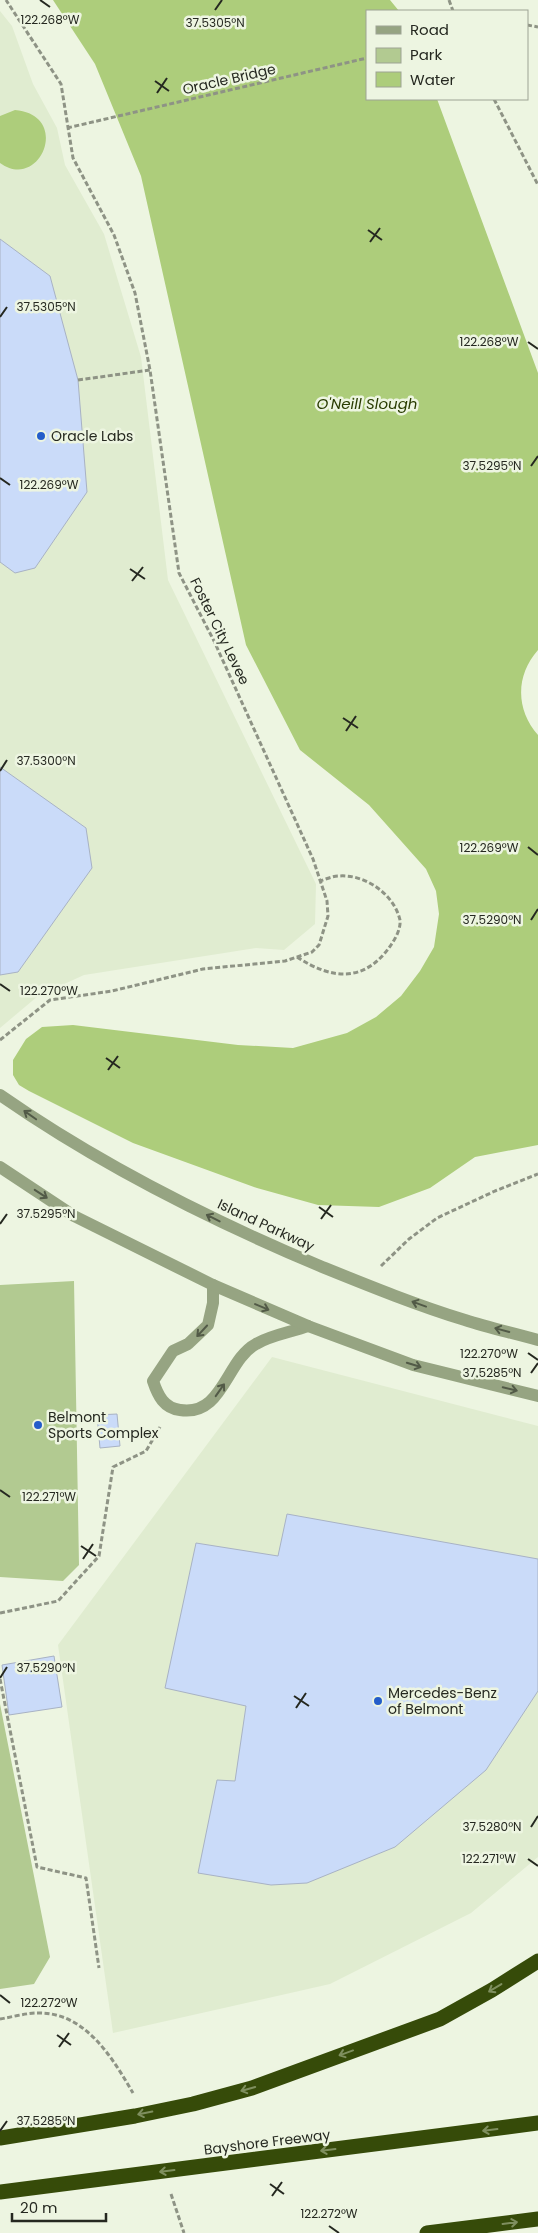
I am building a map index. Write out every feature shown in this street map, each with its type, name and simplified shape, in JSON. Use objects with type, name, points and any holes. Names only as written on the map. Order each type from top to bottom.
[{"type":"highway","points":[[0,2138],[144,2114],[193,2104],[252,2088],[440,2019],[492,1990],[538,1961]]},
{"type":"highway","name":"Bayshore Freeway","points":[[0,2192],[538,2124]]},
{"type":"highway","points":[[427,2233],[538,2219]]},
{"type":"street","name":"Island Parkway","points":[[0,1094],[49,1129],[148,1185],[257,1239],[362,1284],[465,1321],[538,1340]]},
{"type":"street","points":[[0,1167],[74,1216],[213,1285],[308,1326],[413,1365],[538,1396]]},
{"type":"street","points":[[213,1285],[213,1303],[208,1325],[188,1344],[173,1351],[153,1382],[158,1396],[170,1409],[191,1412],[211,1402],[246,1353],[256,1344],[308,1326]]},
{"type":"path","name":"Foster City Levee","points":[[0,1040],[50,1000],[112,991],[204,969],[285,961],[312,952],[319,945],[326,928],[328,916],[327,900],[313,859],[214,641],[179,573],[150,370],[135,292],[114,235],[73,158],[61,84],[6,0]]},
{"type":"path","name":"Oracle Bridge","points":[[67,128],[366,58]]},
{"type":"path","points":[[495,100],[538,185]]},
{"type":"path","points":[[78,380],[150,370]]},
{"type":"path","points":[[297,957],[315,968],[334,974],[352,974],[372,966],[384,955],[396,936],[400,921],[391,900],[375,885],[356,877],[338,876],[320,881]]},
{"type":"path","points":[[378,1269],[409,1239],[437,1218],[494,1191],[538,1174]]},
{"type":"path","points":[[0,1613],[58,1601],[98,1556],[113,1467],[146,1451],[170,1409]]},
{"type":"path","points":[[0,1679],[37,1867],[86,1878],[99,1968]]},
{"type":"shaded area","points":[[0,11],[12,26],[33,84],[57,128],[65,165],[104,234],[141,357],[168,580],[316,884],[315,924],[284,950],[256,948],[84,975],[38,996],[0,1028]]},
{"type":"shaded area","points":[[272,1357],[538,1426],[538,1857],[471,1913],[330,1984],[113,2033],[58,1645]]},
{"type":"green space","name":"Belmont Sports Complex","points":[[74,1281],[79,1565],[63,1581],[0,1577],[0,1285]]},
{"type":"green space","points":[[0,1704],[50,1957],[34,1984],[0,1989]]},
{"type":"water","name":"O'Neill Slough","points":[[53,0],[390,0],[398,10],[366,10],[366,100],[437,100],[538,373],[538,650],[530,660],[525,671],[521,693],[525,715],[538,735],[538,1145],[475,1157],[430,1188],[379,1207],[318,1205],[257,1188],[133,1143],[29,1091],[19,1085],[13,1075],[13,1060],[26,1039],[42,1027],[73,1025],[238,1045],[293,1048],[347,1033],[376,1017],[401,996],[420,971],[434,947],[439,914],[436,891],[426,869],[369,805],[300,750],[246,645],[141,176],[95,64]]},
{"type":"water","points":[[15,110],[32,115],[42,124],[46,137],[44,149],[37,160],[27,168],[14,169],[0,163],[0,116]]},
{"type":"building","name":"Oracle Labs","points":[[0,239],[50,276],[78,380],[87,492],[35,568],[15,573],[0,562]]},
{"type":"building","points":[[0,767],[86,828],[92,868],[18,972],[0,975]]},
{"type":"building","points":[[117,1414],[120,1446],[100,1448],[97,1415]]},
{"type":"building","name":"Mercedes-Benz of Belmont","points":[[287,1514],[538,1559],[538,1691],[486,1770],[395,1847],[307,1883],[271,1885],[198,1873],[217,1780],[235,1781],[246,1706],[165,1688],[196,1543],[278,1556]]},
{"type":"building","points":[[54,1656],[62,1707],[9,1715],[2,1665]]},
{"type":"place","name":"Oracle Labs","points":[[41,436]]},
{"type":"place","name":"Belmont Sports Complex","points":[[38,1425]]},
{"type":"place","name":"Mercedes-Benz of Belmont","points":[[378,1701]]}]
